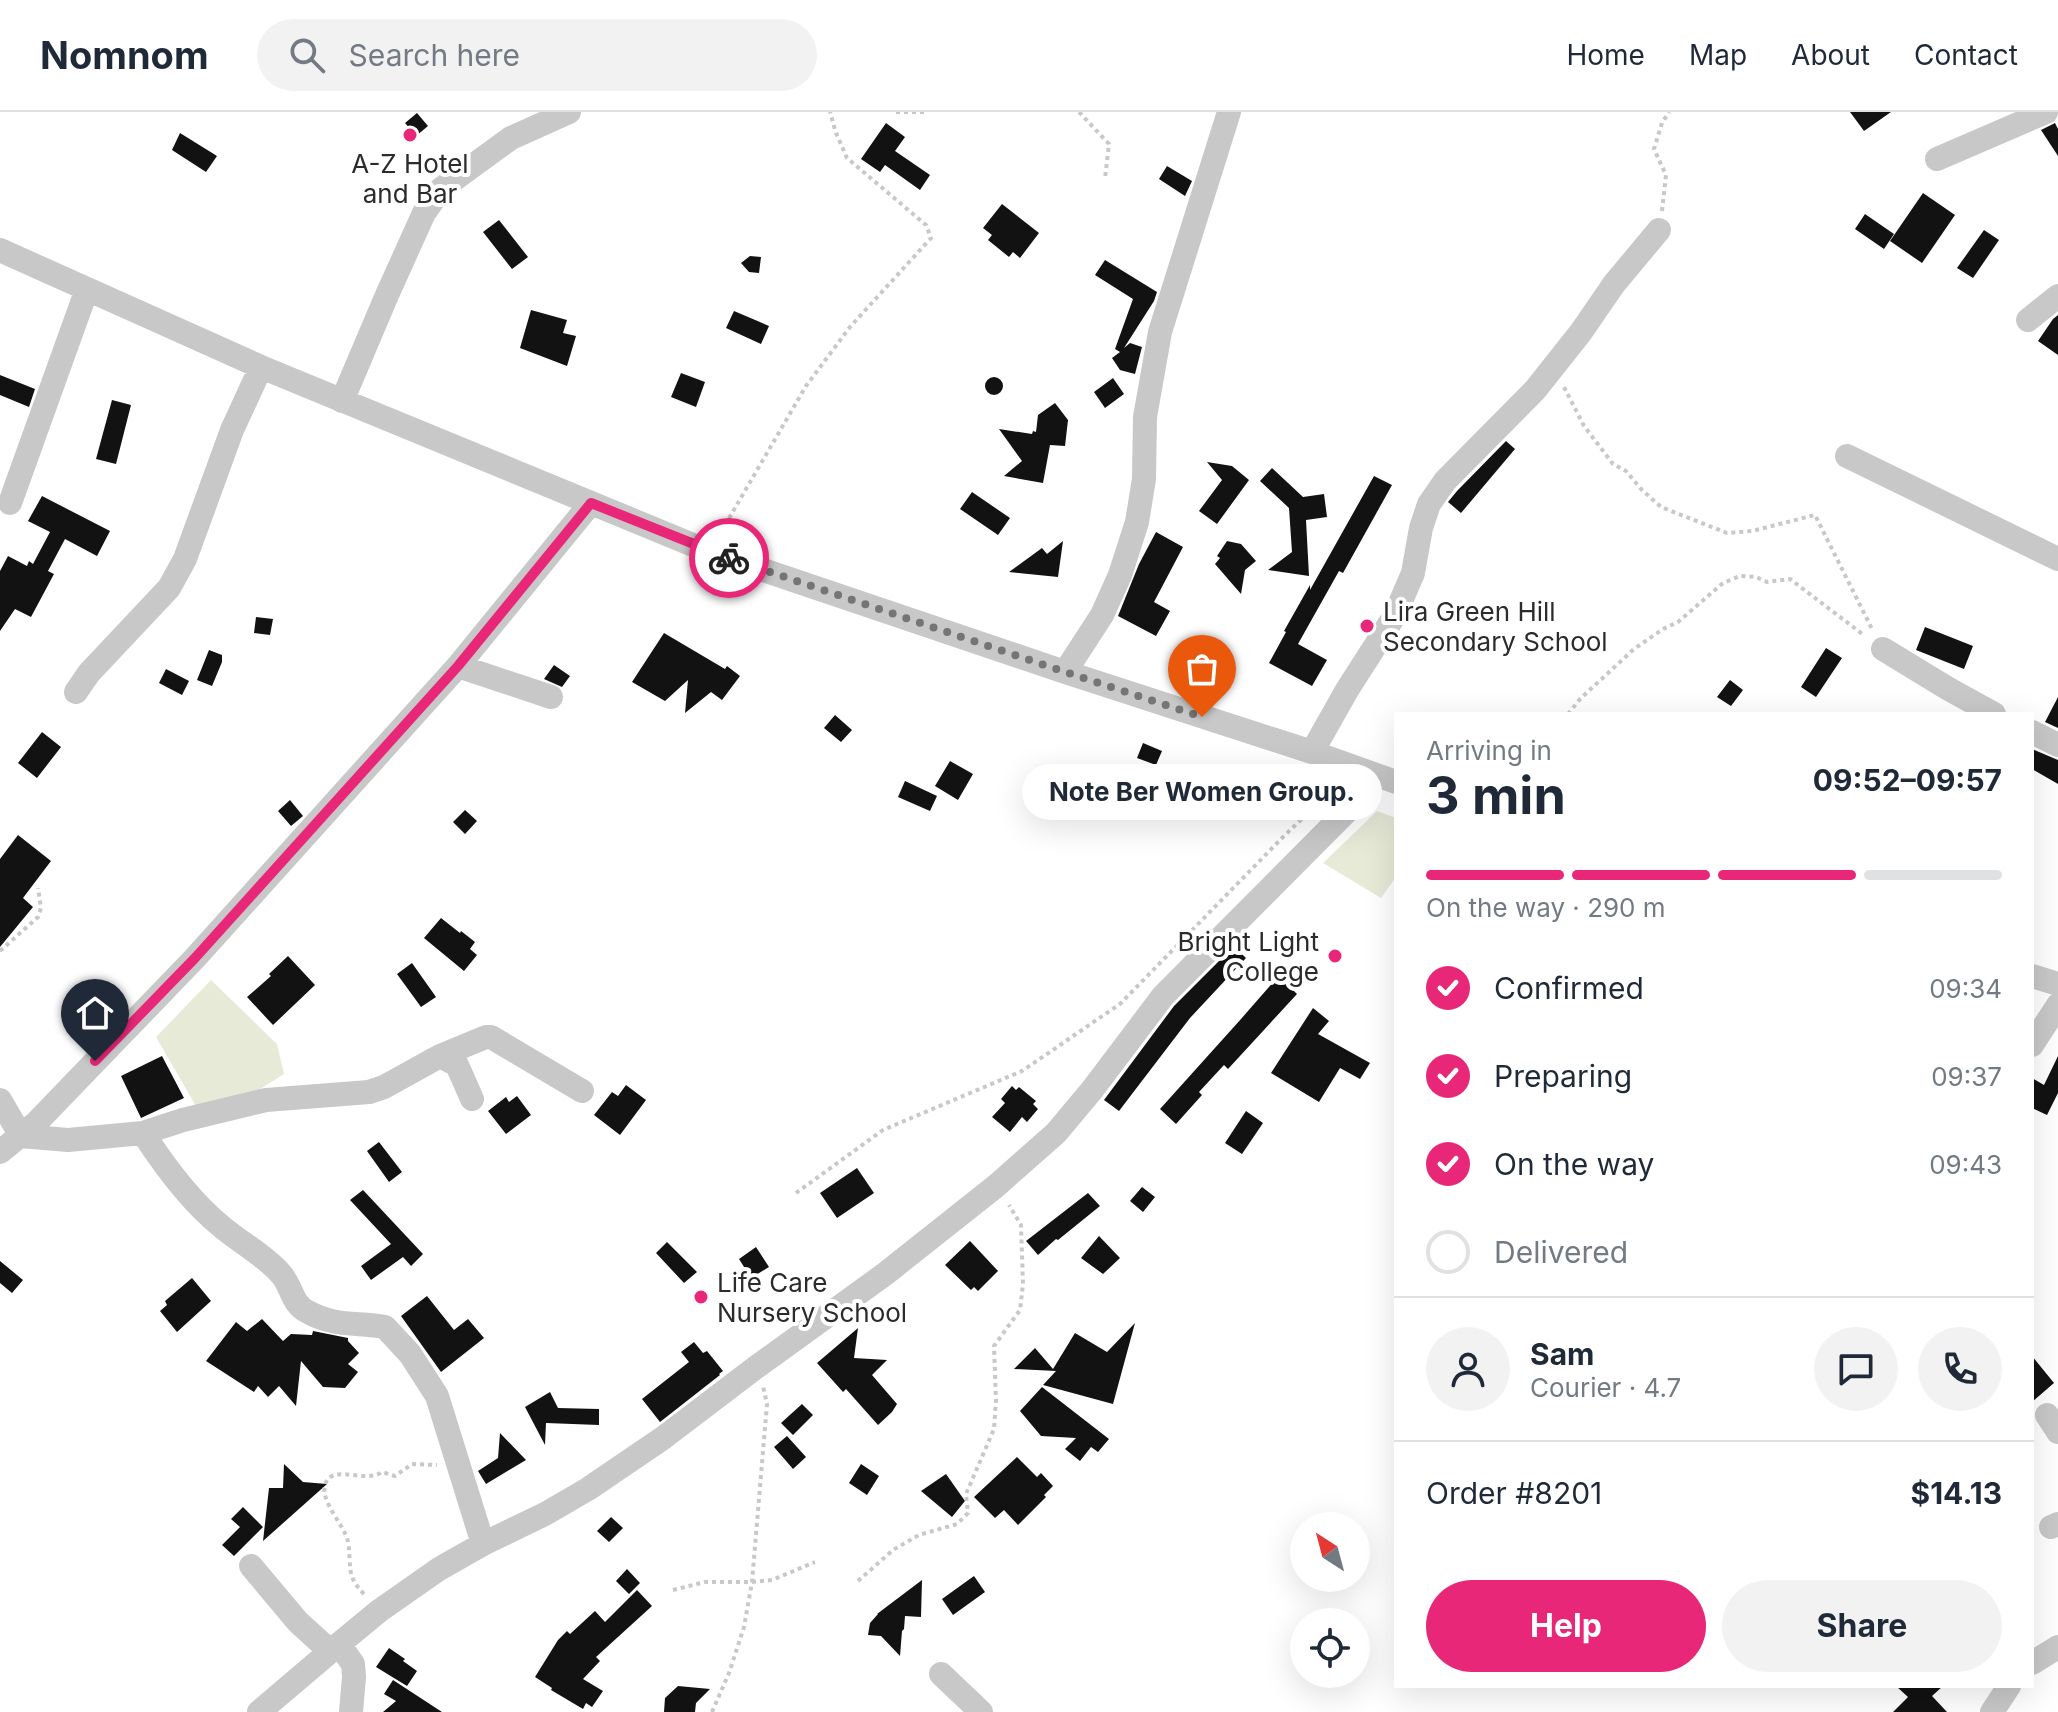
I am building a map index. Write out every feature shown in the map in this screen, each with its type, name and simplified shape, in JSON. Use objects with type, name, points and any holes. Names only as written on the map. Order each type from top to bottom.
[{"type":"street","points":[[1065,672],[1102,615],[1120,575],[1137,522],[1144,479],[1145,417],[1160,332],[1229,112]]},
{"type":"street","points":[[1937,159],[2046,112]]},
{"type":"street","points":[[342,401],[424,213],[441,189],[511,138],[563,113]]},
{"type":"street","points":[[1312,752],[1395,615],[1413,573],[1429,504],[1445,481],[1535,390],[1614,284],[1659,230]]},
{"type":"street","points":[[0,250],[261,367],[710,552],[1312,752],[1386,780]]},
{"type":"street","points":[[10,503],[87,289]]},
{"type":"street","points":[[2028,320],[2058,296]]},
{"type":"street","points":[[76,692],[89,673],[169,588],[185,559],[232,430],[261,367]]},
{"type":"street","points":[[1847,456],[2058,559]]},
{"type":"street","points":[[0,1152],[21,1136],[195,958],[458,666],[591,503]]},
{"type":"street","points":[[1883,649],[1990,712]]},
{"type":"street","points":[[458,666],[551,697]]},
{"type":"street","points":[[2034,733],[2058,745]]},
{"type":"street","points":[[259,1712],[379,1611],[439,1569],[588,1489],[663,1438],[885,1274],[996,1186],[1056,1133],[1163,996],[1351,807],[1386,780]]},
{"type":"street","points":[[2034,977],[2058,984]]},
{"type":"street","points":[[2034,1042],[2058,1005]]},
{"type":"street","points":[[21,1136],[68,1140],[143,1133],[266,1100],[369,1092],[486,1037],[491,1037],[582,1091]]},
{"type":"street","points":[[440,1056],[457,1065],[472,1099]]},
{"type":"street","points":[[0,1100],[21,1136]]},
{"type":"street","points":[[143,1133],[159,1159],[198,1204],[283,1276],[296,1303],[304,1311],[336,1323],[385,1327],[410,1354],[437,1396],[483,1544]]},
{"type":"street","points":[[251,1566],[298,1622],[353,1664],[351,1712]]},
{"type":"street","points":[[2034,1662],[2058,1647]]},
{"type":"street","points":[[941,1674],[981,1712]]},
{"type":"street","points":[[1992,1712],[2008,1688]]},
{"type":"path","points":[[710,552],[806,386],[850,327],[931,238],[926,225],[847,158],[830,112]]},
{"type":"path","points":[[896,112],[924,112]]},
{"type":"path","points":[[1079,112],[1109,144],[1105,178]]},
{"type":"path","points":[[1659,230],[1666,175],[1654,149],[1669,112]]},
{"type":"path","points":[[1554,367],[1584,426],[1613,464],[1626,471],[1661,507],[1727,533],[1752,531],[1815,515],[1883,649]]},
{"type":"path","points":[[1570,712],[1634,649],[1678,622],[1723,583],[1740,576],[1756,577],[1767,582],[1790,579],[1883,649]]},
{"type":"path","points":[[796,1193],[883,1130],[1022,1071],[1120,1004],[1310,811],[1331,804],[1351,807]]},
{"type":"path","points":[[0,951],[38,917],[41,908],[38,888]]},
{"type":"path","points":[[858,1581],[893,1550],[919,1535],[957,1524],[968,1513],[966,1494],[994,1429],[994,1346],[1020,1310],[1023,1284],[1021,1225],[996,1186]]},
{"type":"path","points":[[712,1712],[744,1627],[752,1582],[767,1404],[755,1368]]},
{"type":"path","points":[[379,1611],[355,1585],[349,1570],[348,1540],[325,1500],[325,1486],[329,1478],[337,1474],[375,1476],[382,1472],[395,1476],[412,1464],[454,1466],[462,1474]]},
{"type":"path","points":[[673,1590],[705,1582],[772,1580],[815,1562]]},
{"type":"green space","points":[[1377,811],[1394,817],[1394,880],[1381,898],[1323,863]]},
{"type":"green space","points":[[211,980],[277,1044],[284,1074],[238,1103],[197,1108],[156,1037]]},
{"type":"building","points":[[1850,112],[1891,112],[1864,131]]},
{"type":"building","points":[[417,113],[428,126],[416,136],[405,123]]},
{"type":"building","points":[[886,123],[905,137],[895,151],[930,175],[920,190],[885,165],[880,172],[861,159]]},
{"type":"building","points":[[2055,123],[2058,129],[2058,156],[2041,130]]},
{"type":"building","points":[[180,133],[217,156],[206,172],[172,150]]},
{"type":"building","points":[[1167,166],[1192,181],[1185,196],[1159,179]]},
{"type":"building","points":[[1923,193],[1955,215],[1922,263],[1890,241]]},
{"type":"building","points":[[1002,204],[1039,233],[1020,258],[1013,252],[1009,257],[988,240],[992,235],[983,228]]},
{"type":"building","points":[[1865,214],[1894,234],[1884,249],[1855,229]]},
{"type":"building","points":[[499,220],[528,257],[512,269],[483,232]]},
{"type":"building","points":[[1984,230],[1999,240],[1973,278],[1957,268]]},
{"type":"building","points":[[750,256],[761,257],[759,273],[749,272],[741,263]]},
{"type":"building","points":[[1105,260],[1157,292],[1124,348],[1130,343],[1142,347],[1135,374],[1120,370],[1112,358],[1120,352],[1115,349],[1133,299],[1095,275]]},
{"type":"building","points":[[531,310],[567,320],[563,333],[576,336],[567,366],[520,348]]},
{"type":"building","points":[[734,311],[769,326],[761,344],[726,328]]},
{"type":"building","points":[[2058,315],[2058,355],[2038,341]]},
{"type":"building","points":[[681,373],[705,382],[696,407],[671,397]]},
{"type":"building","points":[[0,375],[35,389],[29,407],[0,395]]},
{"type":"building","points":[[994,377],[1003,386],[994,395],[985,386]]},
{"type":"building","points":[[1113,378],[1124,394],[1105,408],[1094,392]]},
{"type":"building","points":[[112,400],[131,405],[116,464],[96,459]]},
{"type":"building","points":[[1055,403],[1068,420],[1065,446],[1050,445],[1043,483],[1004,476],[1022,461],[999,429],[1032,434],[1036,432],[1038,415]]},
{"type":"building","points":[[1506,441],[1515,449],[1461,513],[1448,502]]},
{"type":"building","points":[[1207,462],[1232,466],[1249,480],[1217,524],[1199,511],[1222,480]]},
{"type":"building","points":[[1272,468],[1303,497],[1324,494],[1327,517],[1306,520],[1309,576],[1268,570],[1292,552],[1289,508],[1260,481]]},
{"type":"building","points":[[1374,476],[1392,485],[1343,573],[1339,571],[1298,644],[1327,660],[1312,686],[1269,663],[1284,631]]},
{"type":"building","points":[[972,492],[1010,518],[998,535],[960,509]]},
{"type":"building","points":[[42,496],[110,531],[97,556],[65,539],[48,571],[54,574],[31,617],[15,609],[0,631],[0,571],[8,556],[27,566],[29,561],[33,564],[50,532],[28,521]]},
{"type":"building","points":[[1156,532],[1183,547],[1154,602],[1170,611],[1156,636],[1118,616]]},
{"type":"building","points":[[1063,541],[1058,577],[1009,572],[1042,548],[1047,554]]},
{"type":"building","points":[[1227,541],[1241,544],[1256,561],[1245,570],[1241,594],[1215,564]]},
{"type":"building","points":[[256,617],[273,619],[270,635],[254,633]]},
{"type":"building","points":[[1925,627],[1973,646],[1964,669],[1916,650]]},
{"type":"building","points":[[664,633],[740,676],[722,700],[711,692],[685,713],[688,680],[665,701],[632,682]]},
{"type":"building","points":[[1826,648],[1842,658],[1816,697],[1801,687]]},
{"type":"building","points":[[209,650],[222,655],[212,686],[197,680]]},
{"type":"building","points":[[554,665],[570,676],[562,687],[544,679]]},
{"type":"building","points":[[166,669],[189,681],[182,695],[159,683]]},
{"type":"building","points":[[1730,680],[1743,690],[1731,706],[1717,697]]},
{"type":"building","points":[[2058,697],[2058,728],[2045,722]]},
{"type":"building","points":[[835,715],[852,730],[841,742],[824,728]]},
{"type":"building","points":[[42,732],[61,747],[37,778],[18,763]]},
{"type":"building","points":[[1143,743],[1162,751],[1156,765],[1137,758]]},
{"type":"building","points":[[2034,750],[2058,760],[2058,784],[2034,770]]},
{"type":"building","points":[[950,761],[973,774],[958,800],[935,786]]},
{"type":"building","points":[[905,781],[937,796],[930,811],[898,797]]},
{"type":"building","points":[[290,800],[303,816],[291,826],[278,811]]},
{"type":"building","points":[[465,810],[477,821],[465,834],[453,822]]},
{"type":"building","points":[[18,835],[51,861],[23,898],[33,907],[0,947],[0,859]]},
{"type":"building","points":[[441,918],[475,942],[470,949],[477,955],[464,971],[424,938]]},
{"type":"building","points":[[1234,946],[1246,958],[1190,1018],[1119,1111],[1104,1100],[1174,1006]]},
{"type":"building","points":[[288,956],[315,985],[273,1025],[247,997]]},
{"type":"building","points":[[412,963],[436,997],[421,1007],[397,974]]},
{"type":"building","points":[[1288,965],[1301,976],[1291,988],[1297,994],[1228,1069],[1224,1065],[1176,1124],[1160,1109]]},
{"type":"building","points":[[1313,1008],[1329,1021],[1318,1034],[1370,1063],[1360,1079],[1340,1068],[1319,1102],[1271,1073]]},
{"type":"building","points":[[72,1012],[78,1012],[83,1020],[81,1026],[72,1028],[67,1023],[67,1017]]},
{"type":"building","points":[[162,1056],[184,1098],[141,1118],[121,1076]]},
{"type":"building","points":[[2058,1056],[2058,1093],[2047,1115],[2034,1109],[2034,1079],[2044,1085]]},
{"type":"building","points":[[626,1085],[646,1100],[620,1135],[594,1115],[612,1092],[618,1096]]},
{"type":"building","points":[[1012,1086],[1016,1090],[1019,1087],[1036,1101],[1033,1104],[1038,1109],[1027,1122],[1022,1117],[1010,1132],[992,1117],[1005,1103],[1001,1099]]},
{"type":"building","points":[[517,1096],[531,1115],[506,1134],[488,1111],[506,1097],[509,1102]]},
{"type":"building","points":[[1246,1111],[1263,1123],[1242,1154],[1225,1143]]},
{"type":"building","points":[[379,1142],[402,1172],[389,1182],[367,1151]]},
{"type":"building","points":[[857,1168],[874,1193],[837,1218],[820,1193]]},
{"type":"building","points":[[1142,1187],[1155,1197],[1143,1212],[1130,1201]]},
{"type":"building","points":[[363,1190],[423,1254],[411,1266],[403,1257],[371,1280],[361,1266],[391,1244],[350,1200]]},
{"type":"building","points":[[1088,1193],[1100,1206],[1038,1255],[1026,1241]]},
{"type":"building","points":[[1099,1236],[1120,1258],[1103,1274],[1081,1258]]},
{"type":"building","points":[[970,1241],[998,1271],[978,1291],[974,1287],[971,1290],[945,1265]]},
{"type":"building","points":[[667,1242],[697,1272],[684,1283],[656,1253]]},
{"type":"building","points":[[756,1247],[769,1267],[751,1278],[739,1259]]},
{"type":"building","points":[[0,1261],[23,1280],[12,1293],[0,1283]]},
{"type":"building","points":[[192,1278],[211,1301],[177,1332],[160,1311],[167,1305],[165,1301]]},
{"type":"building","points":[[427,1296],[454,1330],[468,1319],[484,1338],[441,1372],[401,1316]]},
{"type":"building","points":[[262,1319],[283,1341],[291,1334],[312,1335],[313,1331],[348,1338],[359,1353],[348,1364],[358,1372],[345,1388],[323,1387],[301,1361],[296,1406],[279,1386],[268,1397],[258,1386],[254,1392],[206,1361],[236,1322],[247,1331]]},
{"type":"building","points":[[1135,1323],[1113,1404],[1043,1385],[1056,1371],[1014,1369],[1035,1348],[1053,1369],[1075,1333],[1107,1352]]},
{"type":"building","points":[[858,1328],[854,1358],[887,1360],[872,1375],[897,1404],[878,1425],[846,1389],[843,1392],[817,1363]]},
{"type":"building","points":[[694,1342],[703,1353],[707,1351],[723,1371],[660,1422],[642,1399],[689,1362],[681,1352]]},
{"type":"building","points":[[2034,1358],[2054,1383],[2034,1400]]},
{"type":"building","points":[[1042,1387],[1109,1439],[1098,1452],[1091,1447],[1080,1461],[1065,1449],[1076,1438],[1041,1436],[1020,1411]]},
{"type":"building","points":[[550,1392],[558,1408],[599,1409],[599,1425],[546,1423],[545,1445],[525,1407]]},
{"type":"building","points":[[802,1404],[813,1415],[793,1435],[781,1423]]},
{"type":"building","points":[[500,1433],[526,1460],[486,1484],[478,1471],[498,1458]]},
{"type":"building","points":[[787,1436],[806,1457],[793,1469],[774,1447]]},
{"type":"building","points":[[1017,1457],[1037,1477],[1041,1473],[1053,1486],[1018,1525],[1004,1510],[995,1518],[974,1497]]},
{"type":"building","points":[[284,1464],[303,1482],[327,1484],[263,1541],[269,1488],[283,1488]]},
{"type":"building","points":[[861,1464],[879,1476],[867,1495],[849,1483]]},
{"type":"building","points":[[946,1474],[965,1501],[952,1517],[921,1491]]},
{"type":"building","points":[[243,1507],[263,1527],[234,1556],[222,1545],[240,1527],[231,1519]]},
{"type":"building","points":[[611,1517],[623,1528],[609,1542],[597,1531]]},
{"type":"building","points":[[627,1569],[640,1583],[629,1594],[616,1581]]},
{"type":"building","points":[[974,1576],[985,1592],[953,1615],[942,1599]]},
{"type":"building","points":[[922,1580],[921,1617],[905,1616],[900,1656],[881,1636],[868,1635],[870,1623],[877,1614]]},
{"type":"building","points":[[637,1590],[652,1606],[596,1657],[600,1661],[583,1679],[603,1691],[592,1707],[586,1703],[583,1709],[535,1677],[567,1631],[570,1634],[595,1611],[605,1622]]},
{"type":"building","points":[[389,1648],[417,1671],[407,1686],[376,1667]]},
{"type":"building","points":[[393,1680],[442,1712],[383,1712],[396,1701],[384,1694]]},
{"type":"building","points":[[678,1686],[710,1689],[696,1703],[695,1712],[664,1712],[665,1698]]},
{"type":"building","points":[[1898,1688],[1941,1688],[1932,1696],[1947,1712],[1893,1712],[1908,1697]]},
{"type":"way so far","points":[[729,558],[1202,717]]},
{"type":"place","name":"A-Z Hotel and Bar","points":[[410,135]]},
{"type":"place","name":"Lira Green Hill Secondary School","points":[[1367,626]]},
{"type":"place","name":"Note Ber Women Group.","points":[[1202,717]]},
{"type":"place","name":"Bright Light College","points":[[1335,956]]},
{"type":"place","name":"Life Care Nursery School","points":[[701,1297]]},
{"type":"route","points":[[95,1061],[195,958],[458,666],[591,503],[729,558]]}]
